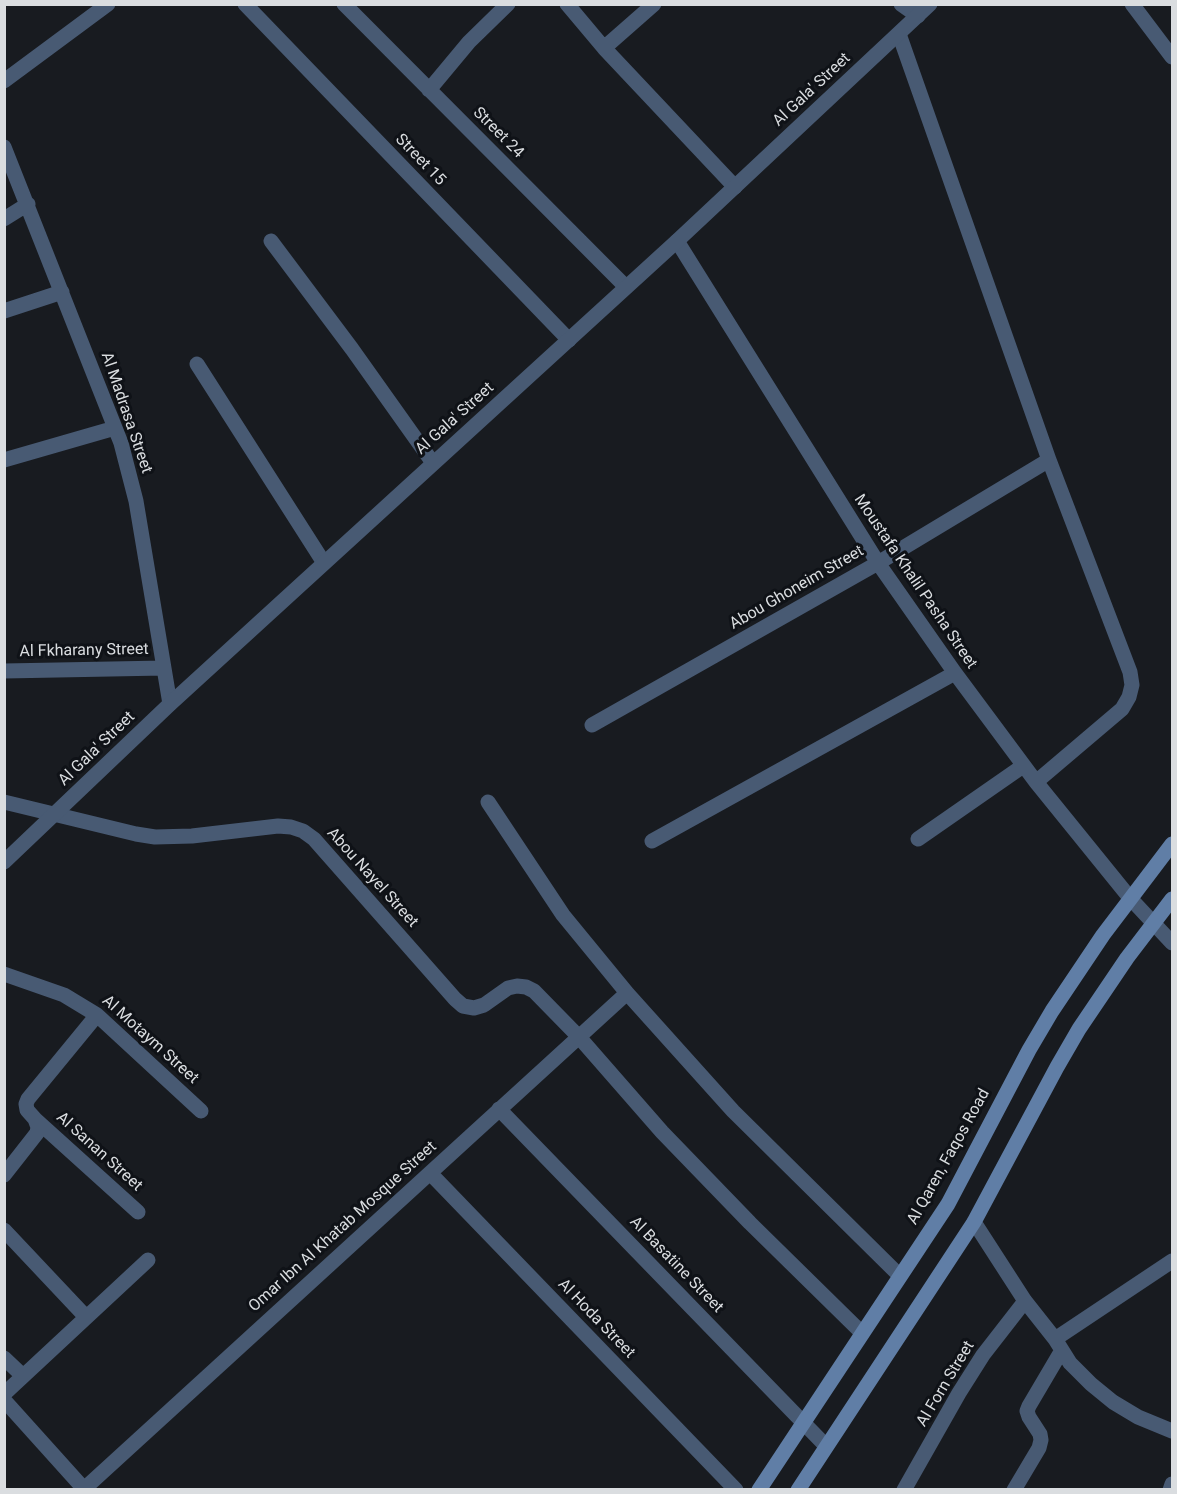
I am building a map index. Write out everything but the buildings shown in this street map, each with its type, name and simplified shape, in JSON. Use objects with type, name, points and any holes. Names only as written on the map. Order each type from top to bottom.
[{"type":"main road","name":"Al Qaren, Faqos Road","points":[[759,1490],[948,1204],[1052,1011],[1130,898],[1173,844]]},
{"type":"main road","points":[[798,1490],[974,1222],[1079,1029],[1121,966],[1173,898]]},
{"type":"street","points":[[4,81],[108,4]]},
{"type":"street","name":"Street 15","points":[[245,4],[569,340]]},
{"type":"street","name":"Street 24","points":[[344,4],[626,287]]},
{"type":"street","points":[[429,90],[469,42],[508,4]]},
{"type":"street","points":[[567,4],[604,48],[735,187]]},
{"type":"street","points":[[604,48],[654,4]]},
{"type":"street","points":[[901,4],[918,16]]},
{"type":"street","name":"Al Gala' Street","points":[[4,862],[170,704],[677,241],[930,4]]},
{"type":"street","points":[[1131,4],[1173,57]]},
{"type":"street","points":[[900,34],[1049,460],[1130,672],[1132,685],[1129,697],[1122,709],[1035,782]]},
{"type":"street","name":"Al Madrasa Street","points":[[4,147],[115,428],[129,473],[136,501],[170,704]]},
{"type":"street","points":[[4,219],[28,204]]},
{"type":"street","points":[[271,241],[433,463]]},
{"type":"street","name":"Moustafa Khalil Pasha Street","points":[[677,241],[878,563],[955,673],[1035,782],[1130,898],[1173,943]]},
{"type":"street","points":[[4,311],[62,292]]},
{"type":"street","points":[[197,364],[324,563]]},
{"type":"street","points":[[4,460],[115,428]]},
{"type":"street","name":"Abou Ghoneim Street","points":[[592,725],[878,563],[1049,460]]},
{"type":"street","name":"Al Fkharany Street","points":[[4,671],[164,668]]},
{"type":"street","points":[[652,841],[955,673]]},
{"type":"street","points":[[918,839],[1023,766]]},
{"type":"street","points":[[4,802],[55,813]]},
{"type":"street","points":[[488,802],[563,915],[627,993],[733,1111],[900,1275]]},
{"type":"street","name":"Abou Nayel Street","points":[[55,813],[155,837],[192,836],[278,826],[303,831],[314,838],[463,1006],[474,1008],[484,1005],[508,988],[526,987],[534,991],[579,1037]]},
{"type":"street","name":"Al Motaym Street","points":[[4,974],[64,995],[97,1015],[201,1111]]},
{"type":"street","name":"Omar Ibn Al Khatab Mosque Street","points":[[85,1489],[627,993]]},
{"type":"street","points":[[8,1164],[37,1133],[38,1127],[35,1119],[27,1110],[28,1099],[97,1015]]},
{"type":"street","points":[[579,1037],[662,1132],[750,1223],[862,1333]]},
{"type":"street","name":"Al Basatine Street","points":[[499,1109],[826,1446]]},
{"type":"street","name":"Al Sanan Street","points":[[35,1119],[138,1212]]},
{"type":"street","name":"Al Hoda Street","points":[[430,1173],[736,1490]]},
{"type":"street","points":[[974,1222],[1025,1301],[1071,1363],[1113,1402],[1138,1417],[1173,1431]]},
{"type":"street","points":[[4,1230],[86,1317]]},
{"type":"street","points":[[4,1394],[148,1260]]},
{"type":"street","points":[[1014,1490],[1039,1448],[1040,1434],[1029,1417],[1028,1411],[1058,1345],[1173,1261]]},
{"type":"street","name":"Al Forn Street","points":[[904,1490],[983,1355],[1025,1301]]},
{"type":"street","points":[[4,1358],[23,1376]]},
{"type":"street","points":[[4,1400],[85,1489]]},
{"type":"street","points":[[1170,1490],[1173,1484]]}]
